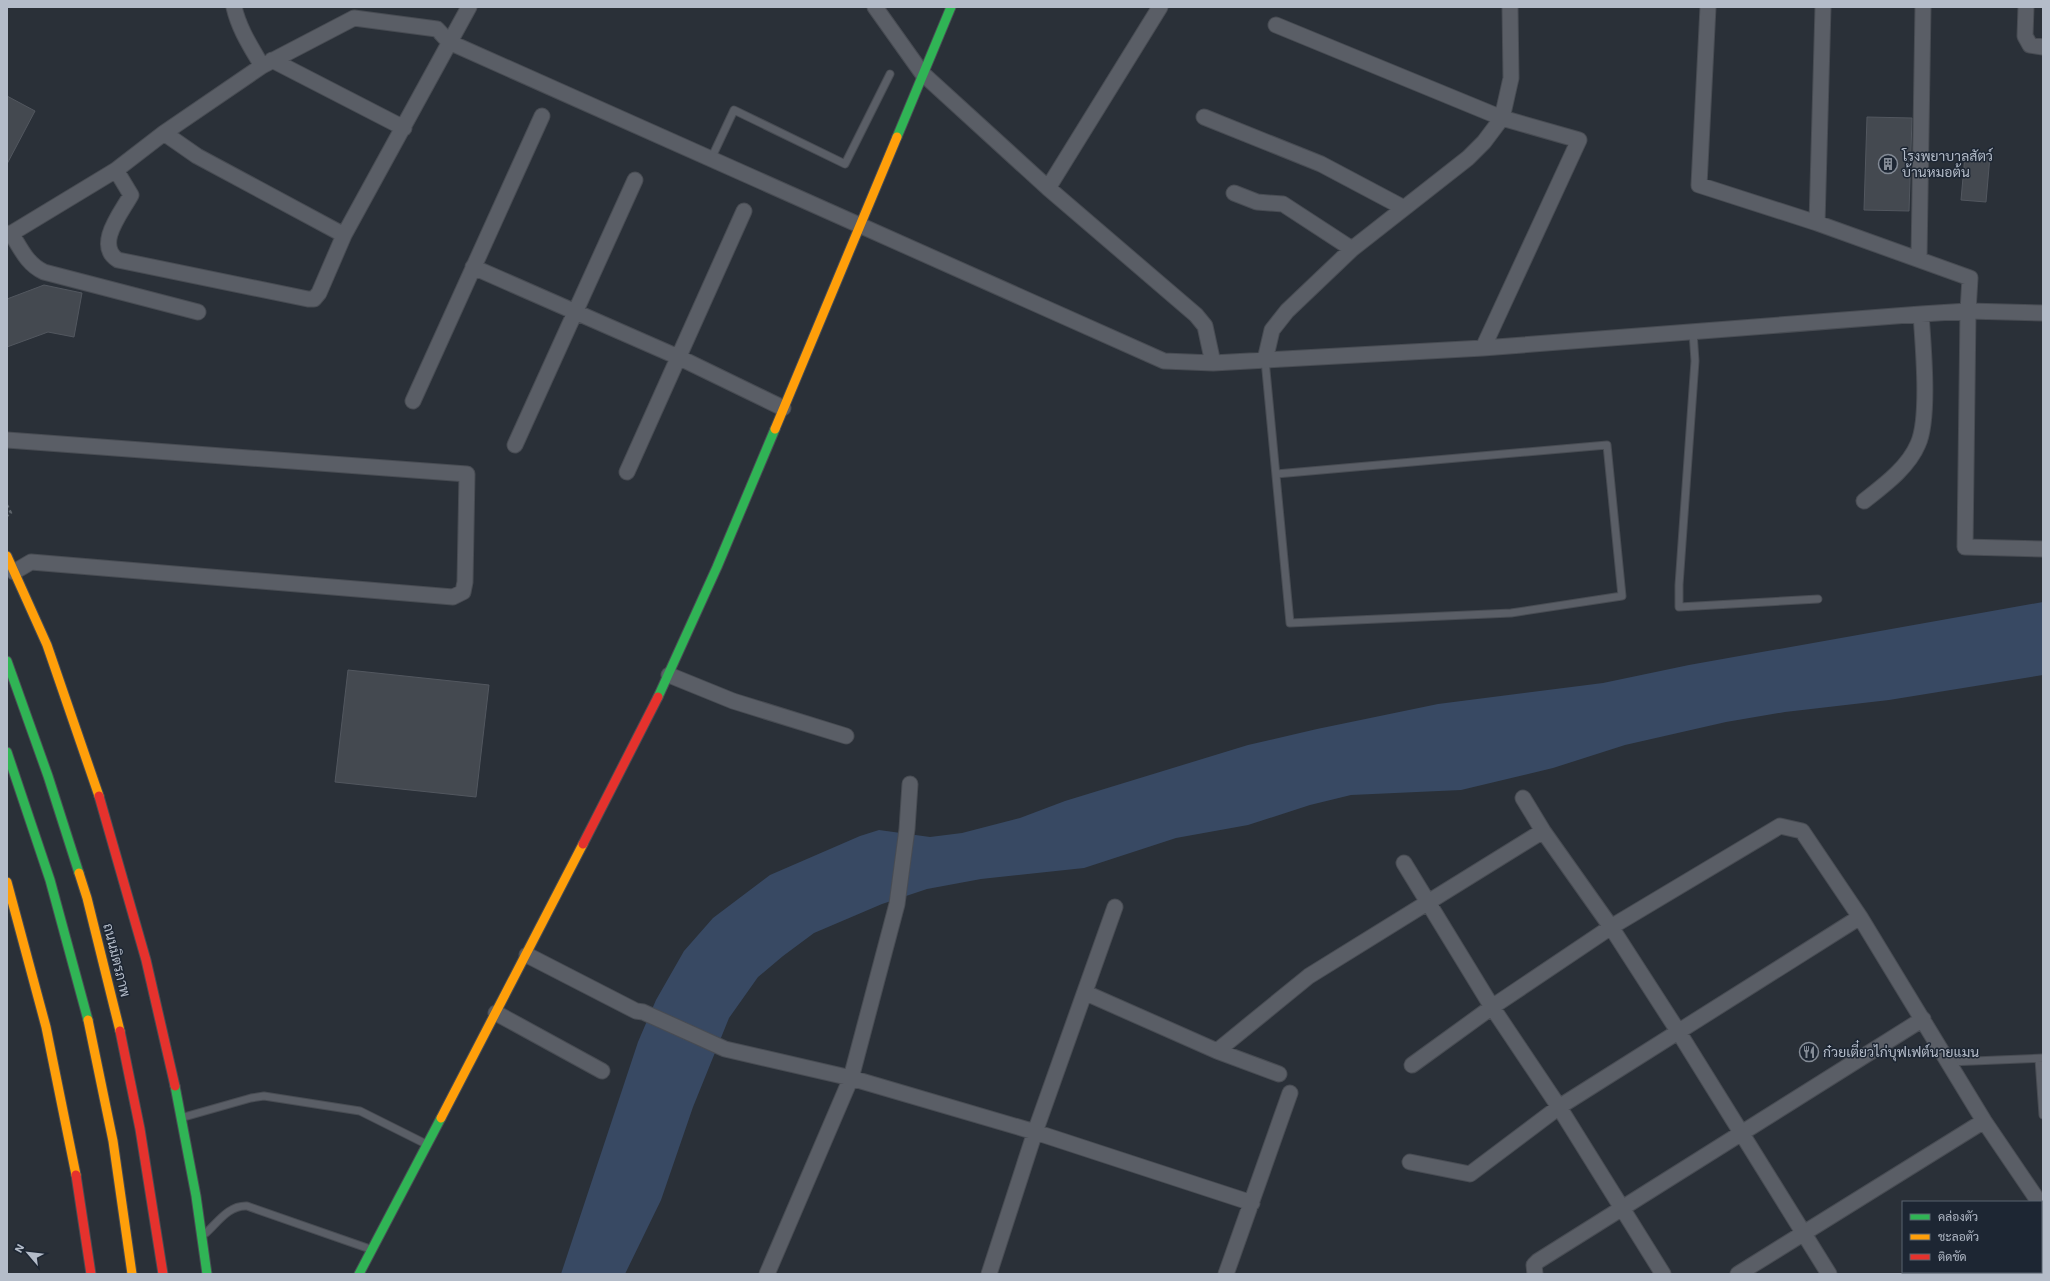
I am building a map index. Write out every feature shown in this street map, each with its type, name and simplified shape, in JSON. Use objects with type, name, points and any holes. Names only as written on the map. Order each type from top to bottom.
[{"type":"main road","points":[[360,1274],[426,1144],[527,955],[669,675],[717,567],[922,73],[951,7]]},
{"type":"main road","points":[[7,556],[47,644],[89,762],[127,891],[157,1000],[182,1117],[203,1236],[207,1274]]},
{"type":"main road","name":"ถนนมิตรภาพ","points":[[7,661],[48,776],[87,898],[116,1011],[140,1129],[163,1274]]},
{"type":"main road","points":[[7,752],[60,912],[91,1034],[111,1133],[132,1274]]},
{"type":"main road","points":[[7,882],[25,940],[54,1058],[82,1203],[91,1274]]},
{"type":"street","points":[[234,7],[248,43],[267,63],[404,128]]},
{"type":"street","points":[[116,170],[131,195],[110,230],[109,246],[112,256],[118,260],[311,299],[314,298],[319,293],[344,234],[404,128],[469,7]]},
{"type":"street","points":[[875,7],[922,73],[1048,188],[1196,315],[1205,326],[1213,364]]},
{"type":"street","points":[[1048,188],[1160,7]]},
{"type":"street","points":[[1265,360],[1272,330],[1287,311],[1352,249],[1468,158],[1484,142],[1502,118],[1511,78],[1510,7]]},
{"type":"street","points":[[1708,7],[1699,185],[1817,222],[1970,278],[1968,311],[1965,547],[2043,549]]},
{"type":"street","points":[[1817,222],[1823,7]]},
{"type":"street","points":[[1918,258],[1923,7]]},
{"type":"street","points":[[2026,7],[2025,36],[2030,44],[2043,46]]},
{"type":"street","points":[[198,312],[44,272],[34,268],[9,234],[116,170],[164,133],[267,63],[354,18],[437,29],[449,42],[1164,361],[1213,364],[1483,348],[1968,311],[2043,313]]},
{"type":"street","points":[[1276,25],[1502,118],[1579,140],[1483,348]]},
{"type":"street","points":[[413,401],[542,116]]},
{"type":"street","points":[[1204,117],[1321,164],[1404,208]]},
{"type":"street","points":[[164,133],[197,156],[344,234]]},
{"type":"street","points":[[515,445],[635,180]]},
{"type":"street","points":[[1234,192],[1257,202],[1283,204],[1352,249]]},
{"type":"street","points":[[627,472],[744,211]]},
{"type":"street","points":[[473,268],[678,357],[783,408]]},
{"type":"street","points":[[1864,501],[1902,467],[1918,446],[1922,434],[1924,415],[1921,314]]},
{"type":"street","points":[[7,440],[467,474],[465,582],[463,592],[453,597],[30,562],[14,572]]},
{"type":"street","points":[[669,675],[733,701],[846,736]]},
{"type":"street","points":[[767,1274],[851,1078],[897,904],[907,829],[910,784]]},
{"type":"street","points":[[1523,798],[1543,831],[1611,927],[1678,1031],[1829,1274]]},
{"type":"street","points":[[1412,1065],[1492,1007],[1611,927],[1780,826],[1802,831],[1860,917],[1984,1121],[2037,1201]]},
{"type":"street","points":[[1217,1051],[1309,976],[1543,831]]},
{"type":"street","points":[[1404,863],[1427,903],[1492,1007],[1559,1107],[1663,1274]]},
{"type":"street","points":[[989,1274],[1035,1132],[1086,993],[1115,907]]},
{"type":"street","points":[[1410,1162],[1470,1174],[1559,1107],[1860,917]]},
{"type":"street","points":[[527,955],[636,1011],[643,1012],[724,1049],[851,1078],[1035,1132],[1252,1203]]},
{"type":"street","points":[[1086,993],[1217,1051],[1279,1074]]},
{"type":"street","points":[[496,1013],[602,1071]]},
{"type":"street","points":[[1535,1274],[1534,1265],[1538,1261],[1922,1019]]},
{"type":"street","points":[[1226,1274],[1290,1093]]},
{"type":"street","points":[[1738,1274],[1984,1121]]},
{"type":"lane","points":[[711,158],[734,110],[845,164],[890,74]]},
{"type":"lane","points":[[1693,332],[1695,361],[1679,585],[1679,606],[1818,599]]},
{"type":"lane","points":[[1265,360],[1290,622],[1510,613],[1622,596],[1607,445],[1276,474]]},
{"type":"lane","points":[[1949,1062],[2041,1058],[2043,1114]]},
{"type":"lane","points":[[182,1117],[251,1098],[264,1096],[360,1112],[426,1144]]},
{"type":"lane","points":[[203,1236],[231,1209],[237,1206],[246,1206],[372,1250]]},
{"type":"path","points":[[7,505],[11,513],[7,516]]},
{"type":"water","points":[[2043,602],[2043,675],[1889,700],[1785,712],[1726,722],[1625,745],[1553,768],[1461,790],[1351,795],[1310,805],[1248,825],[1176,838],[1084,868],[981,879],[927,889],[882,904],[814,933],[758,977],[729,1018],[693,1107],[661,1200],[625,1274],[561,1274],[638,1042],[656,1000],[684,951],[713,918],[770,875],[860,836],[879,830],[930,837],[962,833],[1020,818],[1065,801],[1248,745],[1317,729],[1438,704],[1603,683],[1689,665]]},
{"type":"building","points":[[7,96],[35,111],[7,164]]},
{"type":"building","name":"โรงพยาบาลสัตว์ บ้านหมอต้น","points":[[1867,117],[1912,118],[1909,211],[1864,210]]},
{"type":"building","points":[[1965,155],[1990,156],[1986,202],[1961,200]]},
{"type":"building","points":[[44,285],[82,293],[74,337],[48,332],[7,347],[7,299]]},
{"type":"building","points":[[348,670],[489,685],[476,797],[335,782]]},
{"type":"traffic: fast","points":[[897,137],[951,7]]},
{"type":"traffic: fast","points":[[658,697],[717,567],[775,429]]},
{"type":"traffic: fast","points":[[7,661],[48,776],[79,873]]},
{"type":"traffic: fast","points":[[7,752],[50,880],[88,1020]]},
{"type":"traffic: fast","points":[[175,1086],[196,1196],[207,1274]]},
{"type":"traffic: fast","points":[[359,1274],[441,1118]]},
{"type":"traffic: slow","points":[[775,429],[897,137]]},
{"type":"traffic: slow","points":[[7,556],[47,645],[99,796]]},
{"type":"traffic: slow","points":[[441,1118],[583,844]]},
{"type":"traffic: slow","points":[[79,873],[87,898],[120,1031]]},
{"type":"traffic: slow","points":[[7,882],[46,1027],[76,1175]]},
{"type":"traffic: slow","points":[[88,1020],[113,1141],[132,1274]]},
{"type":"traffic: jam","points":[[583,844],[658,697]]},
{"type":"traffic: jam","points":[[99,796],[146,960],[175,1086]]},
{"type":"traffic: jam","points":[[120,1031],[140,1129],[163,1274]]},
{"type":"traffic: jam","points":[[76,1175],[91,1274]]},
{"type":"place","name":"โรงพยาบาลสัตว์ บ้านหมอต้น","points":[[1888,164]]},
{"type":"place","name":"ก๋วยเตี๋ยวไก่บุฟเฟต์นายแมน","points":[[1809,1052]]}]
